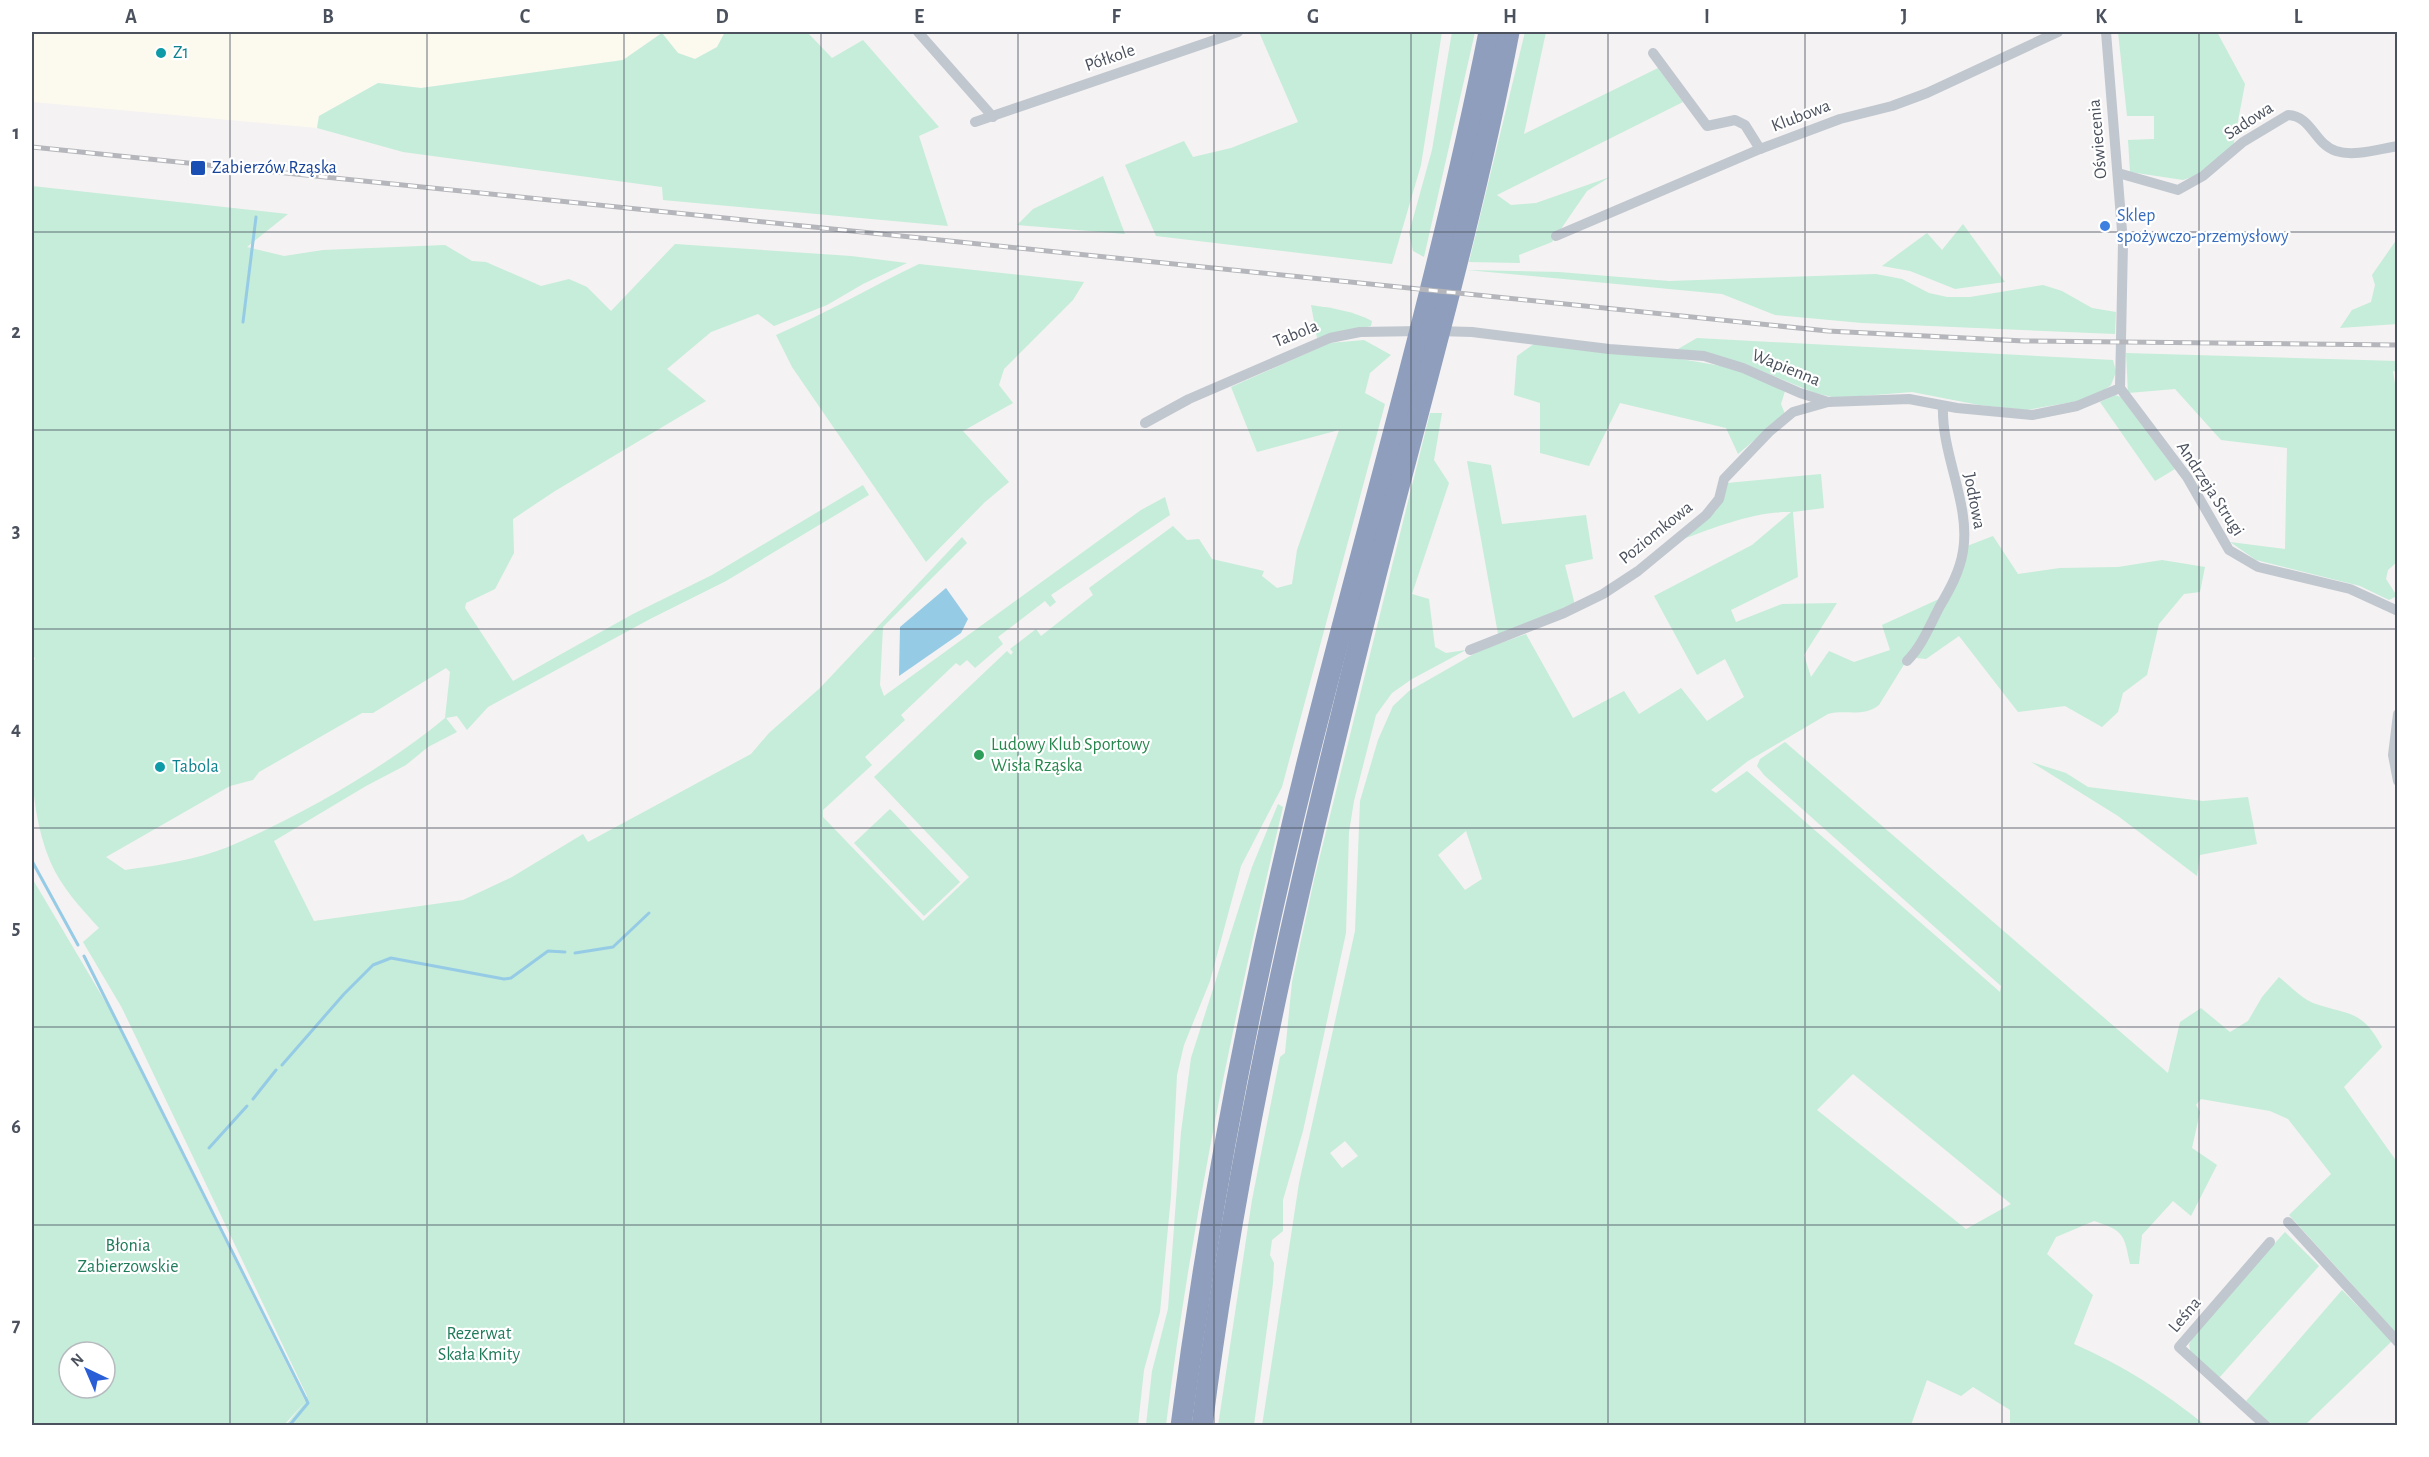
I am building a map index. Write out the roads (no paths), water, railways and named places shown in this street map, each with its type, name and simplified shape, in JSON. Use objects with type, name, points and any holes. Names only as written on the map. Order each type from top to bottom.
[{"type":"highway","points":[[1450,247],[1489,32]]},
{"type":"highway","points":[[1202,1425],[1231,1226],[1285,948],[1412,398],[1450,247],[1509,32]]},
{"type":"highway","points":[[1180,1425],[1209,1234],[1264,947],[1307,766],[1412,398]]},
{"type":"street","points":[[918,32],[993,117]]},
{"type":"street","name":"Półkole","points":[[975,122],[1238,32]]},
{"type":"street","points":[[2029,45],[2030,32]]},
{"type":"street","name":"Klubowa","points":[[1556,236],[1760,149],[1840,119],[1892,106],[1928,93],[2058,32]]},
{"type":"street","name":"Oświecenia","points":[[2106,32],[2123,243],[2120,388]]},
{"type":"street","points":[[1653,53],[1707,126],[1736,120],[1745,125],[1760,149]]},
{"type":"street","name":"Sadowa","points":[[2118,173],[2178,190],[2203,176],[2243,142],[2288,116],[2304,119],[2320,140],[2335,151],[2364,152],[2397,146]]},
{"type":"street","name":"Tabola","points":[[1145,423],[1198,396],[1330,338],[1360,332],[1472,332]]},
{"type":"street","name":"Wapienna","points":[[1472,332],[1609,349],[1704,356],[1743,368],[1792,390],[1828,402],[1909,399],[1943,406],[2032,415],[2077,406],[2120,388]]},
{"type":"street","name":"Andrzeja Strugi","points":[[2120,388],[2187,477],[2229,550],[2258,567],[2350,589],[2397,611]]},
{"type":"street","points":[[1792,390],[1792,412]]},
{"type":"street","name":"Poziomkowa","points":[[1470,650],[1564,613],[1603,594],[1638,571],[1706,515],[1719,499],[1724,480],[1741,458],[1792,412],[1828,402]]},
{"type":"street","name":"Jodłowa","points":[[1907,661],[1923,639],[1954,581],[1963,551],[1964,539],[1958,494],[1942,425],[1943,406]]},
{"type":"street","points":[[2397,714],[2393,755],[2397,781]]},
{"type":"street","points":[[2288,1222],[2397,1342]]},
{"type":"street","name":"Leśna","points":[[2266,1425],[2179,1347],[2270,1242]]},
{"type":"water","points":[[946,588],[968,619],[961,633],[899,676],[900,627]]},
{"type":"waterway","points":[[243,322],[256,217]]},
{"type":"waterway","points":[[32,861],[78,945]]},
{"type":"waterway","points":[[575,953],[613,947],[649,913]]},
{"type":"waterway","points":[[282,1065],[344,994],[373,965],[391,958],[504,979],[511,978],[548,951],[565,952]]},
{"type":"waterway","points":[[84,956],[308,1403],[289,1426]]},
{"type":"waterway","points":[[253,1099],[276,1070]]},
{"type":"waterway","points":[[209,1148],[247,1106]]},
{"type":"railway","points":[[32,147],[1828,331],[2024,341],[2398,345]]},
{"type":"place","name":"Z1","points":[[161,53]]},
{"type":"place","name":"Zabierzów Rząska","points":[[198,168]]},
{"type":"place","name":"Sklep spożywczo-przemysłowy","points":[[2105,226]]},
{"type":"place","name":"Ludowy Klub Sportowy Wisła Rząska","points":[[979,755]]},
{"type":"place","name":"Tabola","points":[[160,767]]},
{"type":"park label","name":"Błonia Zabierzowskie","points":[[128,1256]]},
{"type":"park label","name":"Rezerwat Skała Kmity","points":[[479,1344]]}]
